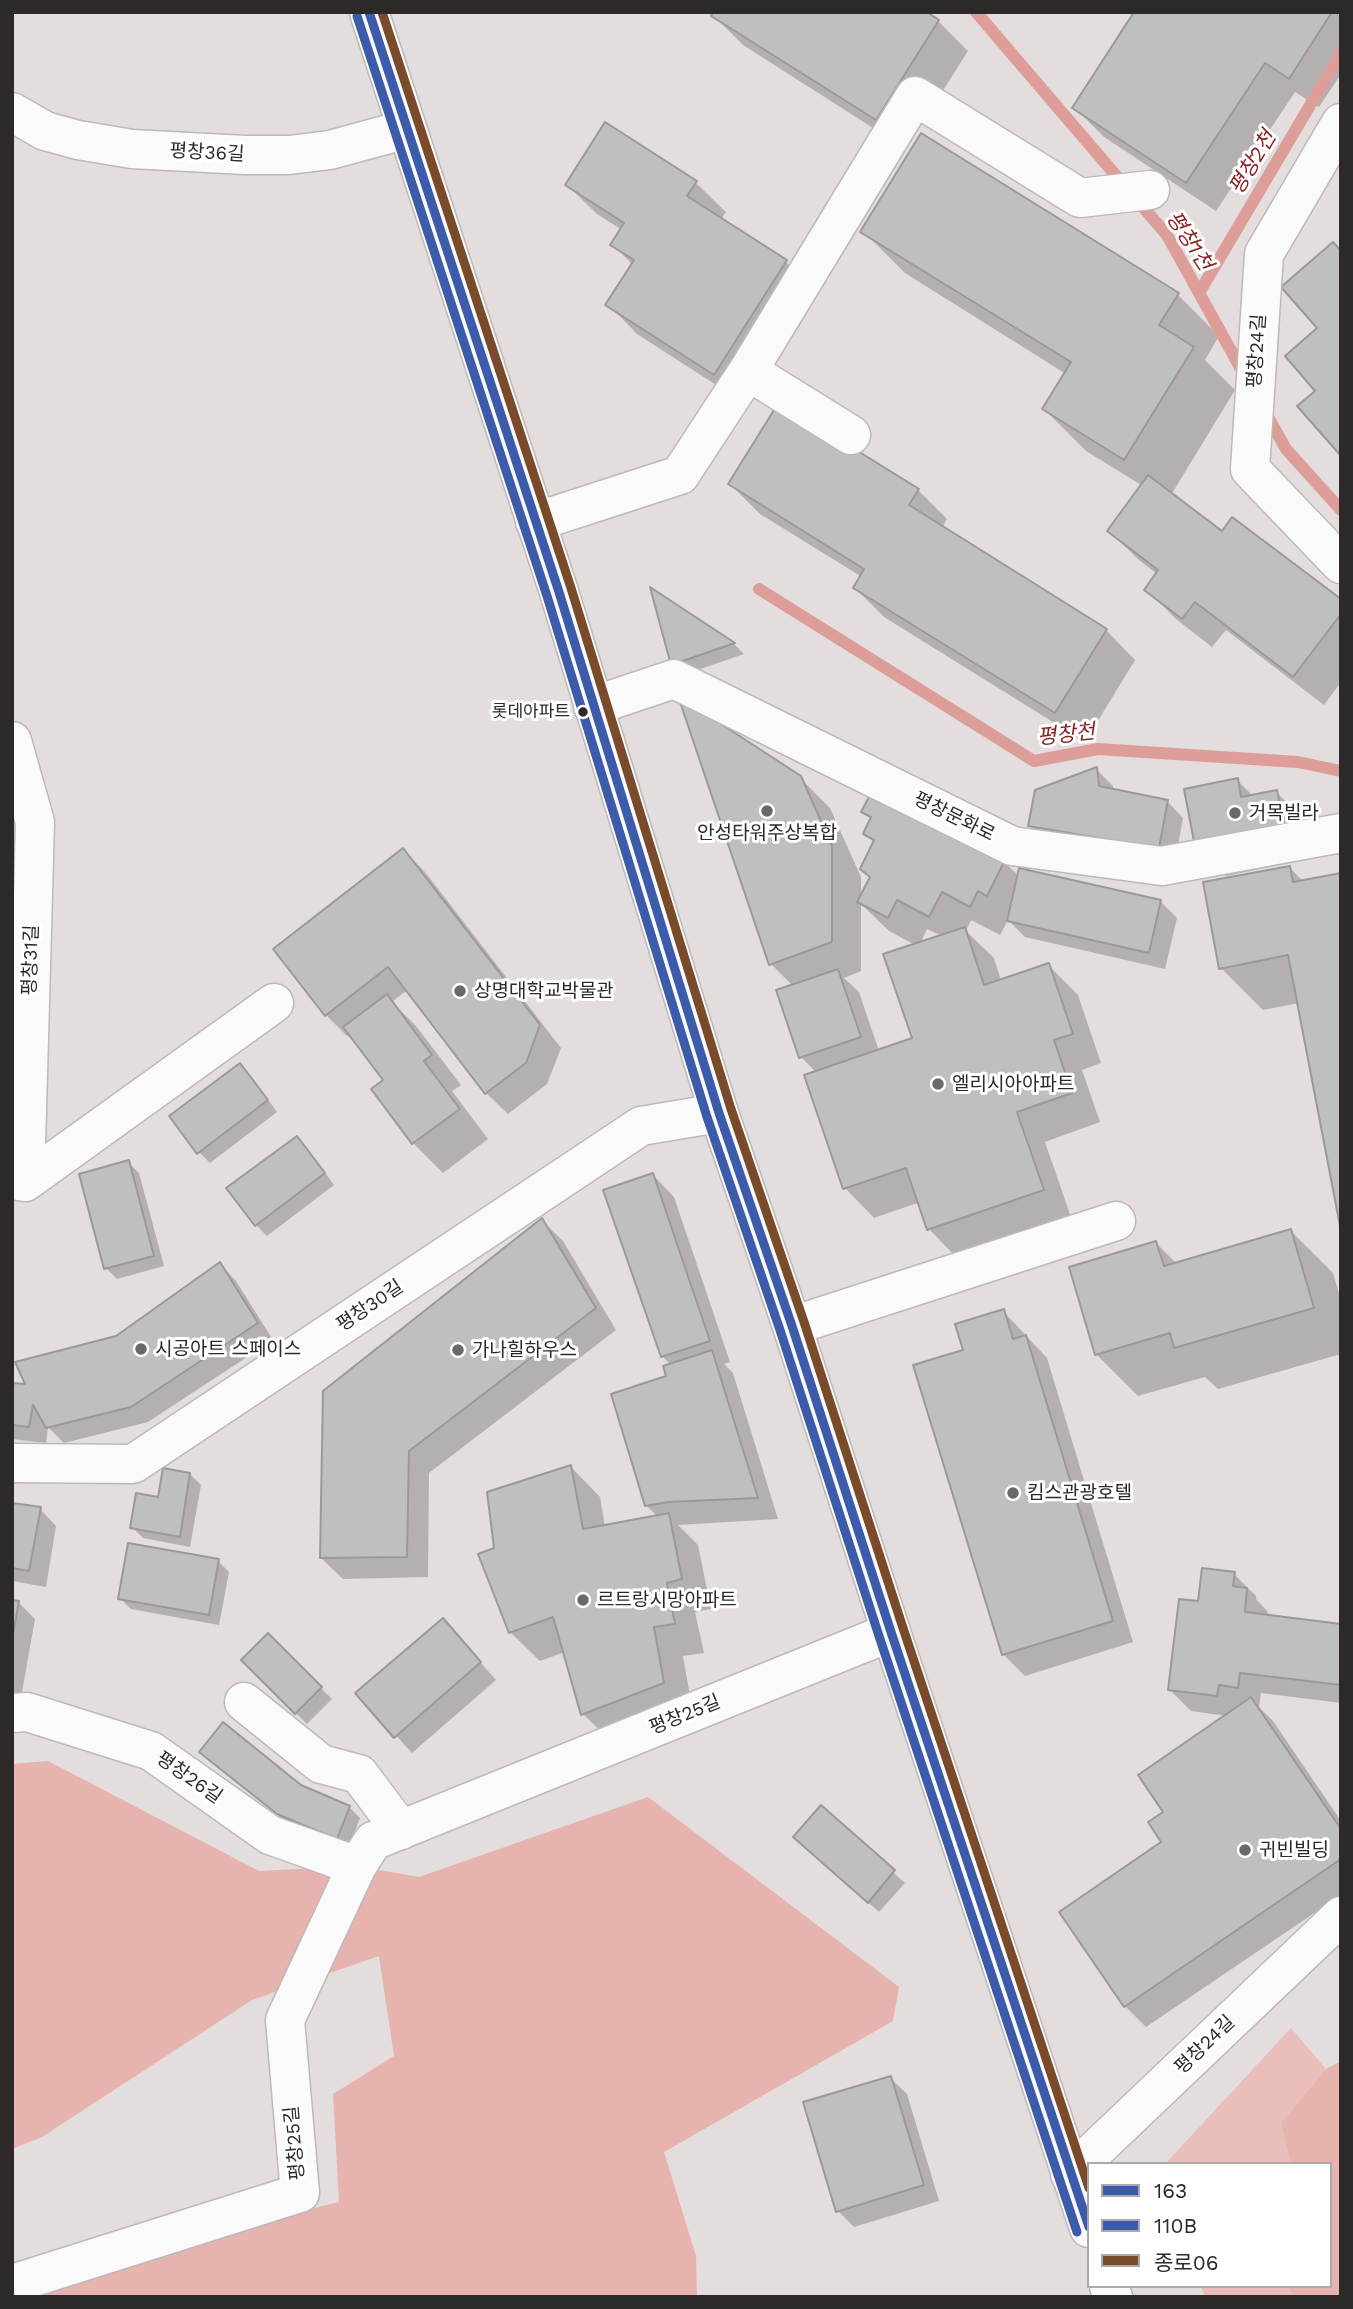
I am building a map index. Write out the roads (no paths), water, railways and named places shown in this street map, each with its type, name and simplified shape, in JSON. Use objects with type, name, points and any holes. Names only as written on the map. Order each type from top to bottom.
[{"type":"street","points":[[369,12],[536,522],[719,1113],[792,1326],[1087,2222]]},
{"type":"street","points":[[536,522],[680,475],[748,371],[915,96],[1080,198],[1150,190]]},
{"type":"street","name":"평창36길","points":[[12,112],[45,131],[78,141],[132,149],[245,155],[289,155],[330,150],[407,129]]},
{"type":"street","name":"평창24길","points":[[1341,123],[1264,254],[1250,469],[1341,564]]},
{"type":"street","points":[[748,371],[851,435]]},
{"type":"street","name":"평창문화로","points":[[593,706],[674,679],[1013,846],[1162,866],[1341,833]]},
{"type":"street","name":"평창31길","points":[[12,741],[35,822],[18,1181]]},
{"type":"street","name":"평창31길","points":[[18,1181],[274,1003]]},
{"type":"street","name":"평창30길","points":[[12,1463],[133,1464],[641,1126],[719,1113]]},
{"type":"street","points":[[792,1326],[1116,1221]]},
{"type":"street","name":"평창25길","points":[[12,2284],[300,2193],[285,2020],[357,1866],[373,1841],[891,1632]]},
{"type":"street","points":[[244,1702],[321,1765],[359,1774],[401,1830]]},
{"type":"street","name":"평창26길","points":[[12,1713],[27,1712],[151,1751],[270,1835],[357,1866]]},
{"type":"street","name":"평창24길","points":[[1070,2174],[1341,1916]]},
{"type":"waterway","name":"평창1천","points":[[976,12],[1167,235],[1245,376]]},
{"type":"waterway","name":"평창2천","points":[[1199,293],[1341,53]]},
{"type":"waterway","name":"평창1천","points":[[1264,410],[1286,449],[1341,510]]},
{"type":"waterway","name":"평창천","points":[[759,589],[1034,761],[1098,749],[1298,762],[1341,771]]},
{"type":"place","name":"롯데아파트","points":[[583,712]]},
{"type":"place","name":"안성타워주상복합","points":[[767,811]]},
{"type":"place","name":"거목빌라","points":[[1235,813]]},
{"type":"place","name":"상명대학교박물관","points":[[460,991]]},
{"type":"place","name":"엘리시아아파트","points":[[938,1084]]},
{"type":"place","name":"시공아트 스페이스","points":[[141,1349]]},
{"type":"place","name":"가나힐하우스","points":[[458,1350]]},
{"type":"place","name":"킴스관광호텔","points":[[1013,1493]]},
{"type":"place","name":"르트랑시망아파트","points":[[583,1600]]},
{"type":"place","name":"귀빈빌딩","points":[[1245,1850]]}]
